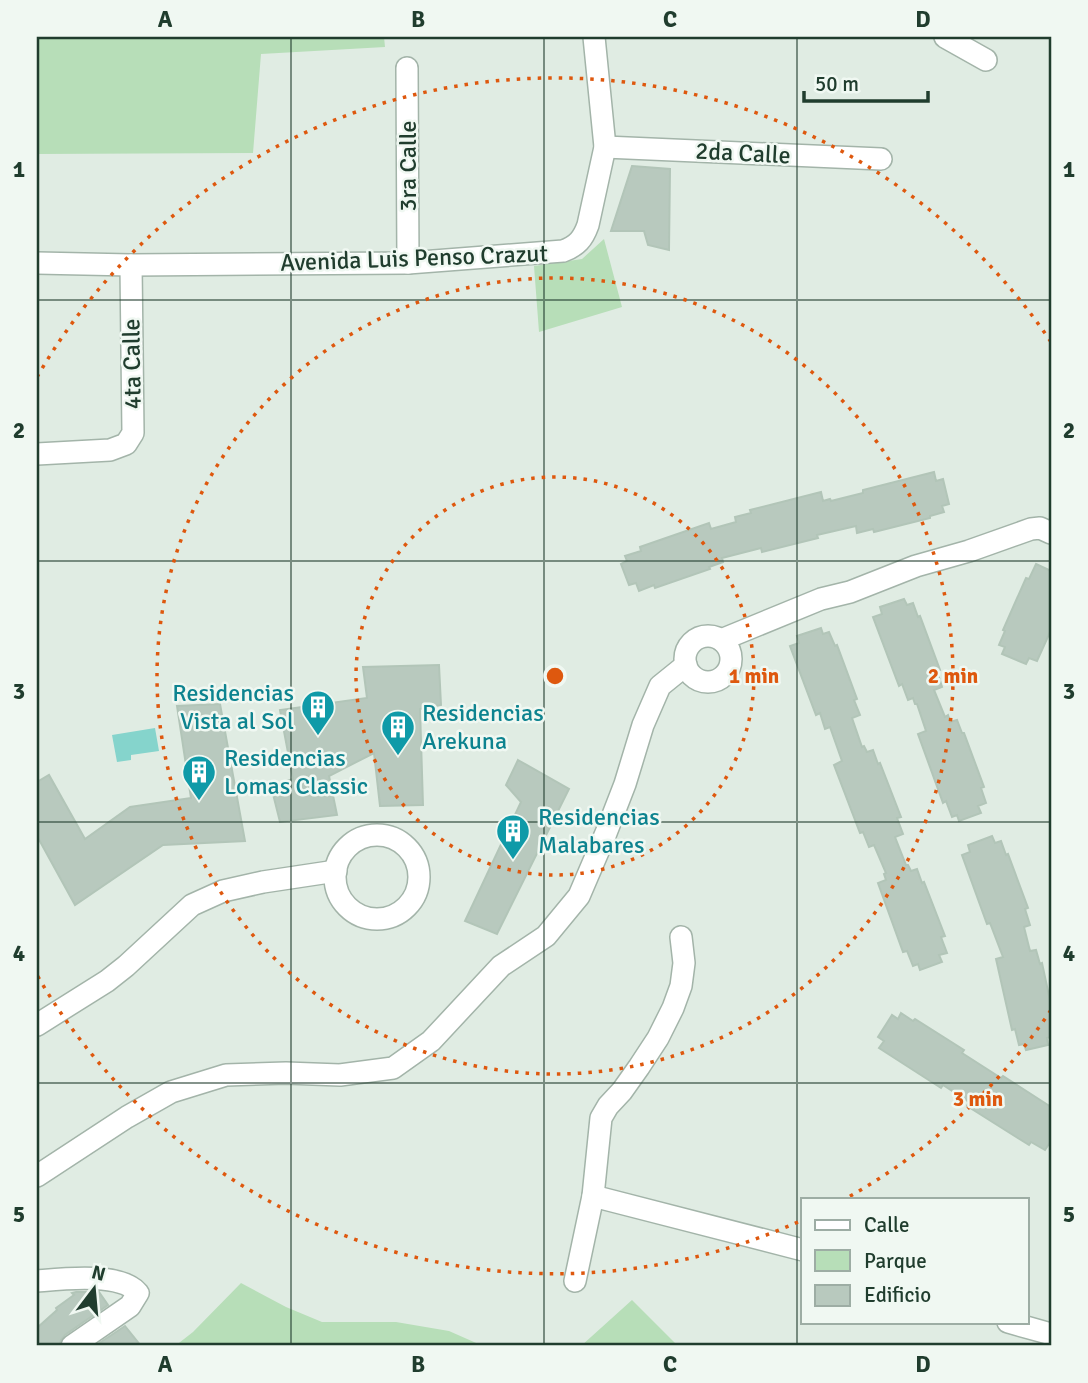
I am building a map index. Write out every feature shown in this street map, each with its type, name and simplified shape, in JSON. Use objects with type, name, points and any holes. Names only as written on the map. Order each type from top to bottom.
[{"type":"street","name":"Avenida Luis Penso Crazut","points":[[37,263],[408,263],[563,251],[575,247],[588,225],[605,147],[594,37]]},
{"type":"street","points":[[945,37],[986,60]]},
{"type":"street","name":"3ra Calle","points":[[407,68],[408,263]]},
{"type":"street","name":"2da Calle","points":[[605,147],[881,159]]},
{"type":"street","name":"4ta Calle","points":[[37,454],[110,450],[126,444],[133,433],[131,265]]},
{"type":"street","points":[[721,640],[821,599],[850,592],[916,566],[1031,529],[1040,528],[1051,533]]},
{"type":"street","points":[[703,636],[721,640],[731,655],[729,670],[717,681],[694,678],[685,665],[687,650],[696,639],[703,636]]},
{"type":"street","points":[[37,1176],[127,1117],[171,1092],[226,1075],[340,1075],[393,1068],[431,1041],[501,966],[546,936],[579,896],[625,784],[643,725],[660,686],[685,665]]},
{"type":"street","points":[[37,1025],[107,981],[192,905],[223,891],[336,871]]},
{"type":"street","points":[[575,1281],[593,1196],[601,1118],[658,1038],[673,1008],[681,986],[684,964],[681,937]]},
{"type":"street","points":[[593,1196],[801,1249]]},
{"type":"street","points":[[37,1281],[107,1279],[134,1287],[138,1293],[130,1306],[72,1346]]},
{"type":"street","points":[[1015,1324],[1051,1334]]},
{"type":"green space","points":[[37,37],[384,37],[385,47],[261,54],[253,153],[37,154]]},
{"type":"green space","points":[[604,239],[622,307],[539,332],[534,266],[582,259]]},
{"type":"green space","points":[[241,1283],[286,1307],[322,1322],[396,1322],[449,1331],[483,1346],[175,1346],[193,1332]]},
{"type":"green space","points":[[632,1300],[676,1344],[694,1346],[581,1346]]},
{"type":"water","points":[[155,728],[159,751],[131,755],[131,760],[117,762],[112,735]]},
{"type":"building","points":[[632,166],[670,169],[669,250],[648,245],[644,231],[611,231]]},
{"type":"building","points":[[934,472],[936,481],[943,479],[949,504],[942,506],[944,512],[930,518],[874,532],[873,529],[857,533],[856,526],[762,552],[761,548],[722,558],[723,562],[709,567],[710,569],[639,591],[636,583],[629,585],[621,564],[627,561],[625,556],[641,551],[640,547],[709,523],[711,529],[736,522],[735,517],[751,513],[750,510],[821,492],[823,501],[831,501]]},
{"type":"building","points":[[1036,564],[1051,571],[1051,630],[1037,661],[1029,658],[1026,664],[1002,654],[1005,647],[999,645],[1026,578],[1029,579]]},
{"type":"building","points":[[904,599],[907,605],[913,603],[918,617],[920,616],[940,670],[937,671],[942,687],[934,690],[945,717],[948,715],[950,722],[957,720],[984,787],[981,788],[986,803],[978,806],[981,813],[959,821],[957,815],[952,817],[946,801],[943,803],[918,734],[926,731],[917,704],[913,698],[908,700],[902,684],[899,686],[873,617],[882,614],[880,607]]},
{"type":"building","points":[[821,628],[823,634],[829,632],[835,646],[837,645],[857,699],[854,700],[860,715],[852,718],[862,747],[864,746],[867,752],[873,750],[901,817],[897,818],[903,834],[895,837],[906,865],[911,871],[917,869],[945,936],[941,937],[947,953],[939,955],[942,962],[920,970],[918,964],[913,966],[907,951],[903,952],[878,883],[886,880],[886,873],[874,845],[869,847],[863,832],[860,833],[834,765],[842,761],[830,727],[825,729],[820,713],[816,715],[790,646],[799,643],[797,636]]},
{"type":"building","points":[[439,665],[441,705],[420,709],[423,805],[380,806],[374,753],[329,776],[337,815],[280,822],[271,786],[293,779],[280,710],[367,698],[363,667]]},
{"type":"building","name":"Residencias Lomas Classic","points":[[220,704],[245,841],[163,845],[75,905],[37,836],[37,782],[49,775],[85,839],[130,807],[191,798],[177,706]]},
{"type":"building","name":"Residencias Malabares","points":[[518,760],[569,789],[497,934],[465,921],[521,802],[506,785]]},
{"type":"building","points":[[992,836],[995,843],[1001,841],[1006,855],[1008,854],[1028,908],[1025,909],[1030,925],[1024,927],[1030,951],[1036,950],[1040,964],[1042,963],[1051,1005],[1051,1037],[1047,1038],[1048,1045],[1026,1050],[1024,1044],[1019,1045],[1015,1029],[1012,1030],[996,959],[1003,957],[990,923],[987,924],[962,855],[970,852],[968,845]]},
{"type":"building","points":[[901,1013],[913,1021],[915,1019],[964,1050],[962,1053],[1051,1107],[1051,1141],[1045,1150],[1031,1142],[1029,1145],[967,1106],[969,1102],[943,1085],[941,1088],[879,1048],[884,1041],[878,1037],[892,1015],[898,1019]]},
{"type":"building","points":[[76,1292],[99,1292],[108,1305],[65,1335],[59,1346],[37,1346],[37,1328]]},
{"type":"building","points":[[125,1326],[141,1346],[95,1346]]},
{"type":"place","name":"Residencias Vista al Sol","points":[[318,737]]},
{"type":"place","name":"Residencias Arekuna","points":[[398,757]]},
{"type":"place","name":"Residencias Lomas Classic","points":[[199,802]]},
{"type":"place","name":"Residencias Malabares","points":[[513,861]]}]
